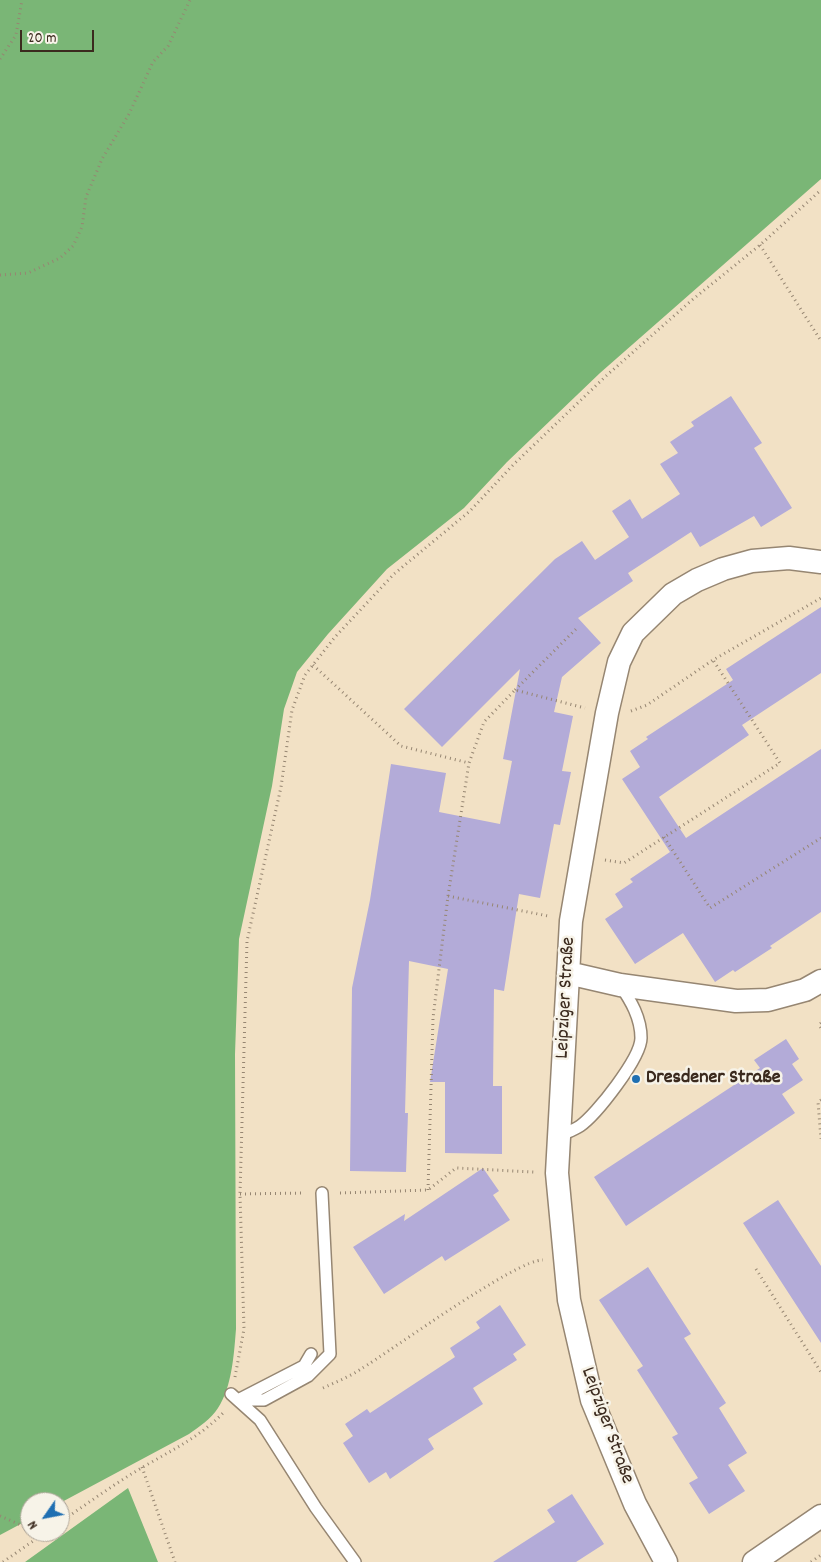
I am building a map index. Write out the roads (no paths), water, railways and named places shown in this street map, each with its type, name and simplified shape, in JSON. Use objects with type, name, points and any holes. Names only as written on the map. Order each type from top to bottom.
[{"type":"street","name":"Leipziger Straße","points":[[666,1562],[636,1504],[592,1400],[569,1300],[557,1173],[571,921],[607,713],[619,662],[633,633],[673,594],[697,580],[752,561],[789,558],[821,562]]},
{"type":"street","points":[[568,973],[620,985],[736,1001],[768,1000],[805,990],[821,981]]},
{"type":"street","points":[[754,1562],[821,1516]]},
{"type":"lane","points":[[559,1136],[580,1126],[610,1096],[629,1066],[642,1040],[634,1005],[620,985]]},
{"type":"lane","points":[[235,1397],[264,1400],[308,1376],[330,1354],[322,1193]]},
{"type":"lane","points":[[235,1397],[304,1366],[311,1354]]},
{"type":"lane","points":[[235,1397],[260,1420],[316,1508],[354,1562]]},
{"type":"place","name":"Dresdener Straße","points":[[636,1079]]}]
